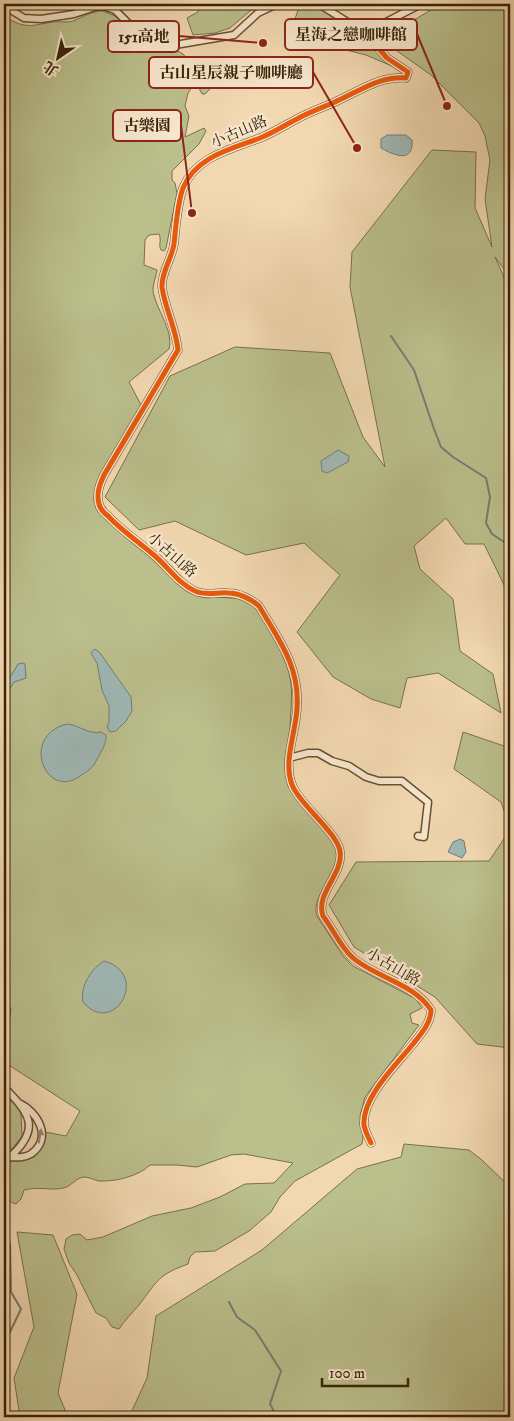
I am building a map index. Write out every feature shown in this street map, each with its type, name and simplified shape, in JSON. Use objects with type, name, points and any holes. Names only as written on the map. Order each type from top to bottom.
[{"type":"street","points":[[4,6],[24,18],[41,20],[74,14],[98,6],[106,7],[115,10],[143,35],[158,42],[175,45],[234,34],[258,13],[277,4]]},
{"type":"street","points":[[319,4],[365,33],[421,4]]},
{"type":"street","name":"小古山路","points":[[365,33],[377,49],[408,72],[406,78],[387,78],[374,82],[337,101],[305,114],[262,137],[214,156],[197,168],[190,176],[180,199],[173,248],[162,284],[165,306],[177,340],[178,350],[99,486],[99,506],[108,516],[195,591],[210,595],[230,593],[249,598],[259,606],[287,652],[294,671],[298,707],[289,758],[289,772],[293,788],[335,840],[340,849],[335,875],[322,900],[321,911],[323,916],[352,957],[416,994],[431,1010],[428,1022],[419,1037],[370,1100],[365,1114],[364,1125],[371,1143]]},
{"type":"street","points":[[289,758],[308,753],[318,753],[332,761],[349,766],[366,777],[379,781],[402,781],[428,802],[424,837],[418,836]]},
{"type":"street","points":[[4,1087],[20,1103],[27,1115],[30,1127],[20,1148],[7,1157]]},
{"type":"street","points":[[7,1157],[21,1158],[30,1154],[38,1147],[42,1136],[42,1126],[37,1116],[20,1103]]},
{"type":"green space","points":[[32,4],[65,4],[45,10]]},
{"type":"green space","points":[[198,4],[263,4],[250,11],[230,28],[215,33],[193,35],[187,18],[198,12]]},
{"type":"green space","points":[[300,4],[316,4],[335,18],[363,34],[374,49],[394,67],[366,55],[338,48],[305,50],[295,19]]},
{"type":"green space","points":[[441,4],[510,4],[510,277],[495,257],[510,288],[510,597],[484,544],[465,544],[446,518],[414,546],[420,569],[453,599],[460,651],[493,674],[501,713],[438,673],[407,678],[400,708],[371,699],[333,677],[297,632],[340,575],[304,543],[246,555],[175,521],[139,530],[105,497],[170,376],[235,347],[330,353],[363,437],[385,467],[350,287],[352,252],[432,150],[476,152],[475,208],[492,247],[485,199],[490,160],[485,136],[479,123],[431,75],[397,51],[385,33],[404,26]]},
{"type":"green space","points":[[103,11],[115,16],[138,39],[157,46],[174,49],[183,54],[195,68],[199,68],[207,62],[213,77],[209,82],[210,89],[205,94],[202,94],[198,86],[192,87],[188,93],[185,106],[189,116],[185,137],[204,128],[206,131],[199,144],[172,171],[172,180],[175,183],[177,193],[166,248],[164,251],[161,250],[159,234],[149,235],[145,240],[144,265],[157,270],[153,285],[154,297],[167,327],[170,342],[169,349],[129,382],[141,405],[95,491],[94,501],[99,512],[153,555],[193,594],[207,598],[242,599],[253,604],[259,610],[276,641],[289,673],[291,702],[289,734],[292,747],[292,774],[303,797],[328,833],[337,850],[337,863],[334,871],[317,901],[317,916],[343,956],[353,966],[416,999],[422,1008],[410,1014],[412,1023],[419,1025],[365,1097],[360,1116],[362,1144],[295,1181],[280,1197],[271,1212],[249,1231],[215,1251],[195,1252],[190,1257],[188,1264],[164,1275],[119,1329],[112,1327],[106,1318],[96,1313],[69,1263],[64,1249],[66,1239],[72,1235],[80,1234],[87,1240],[103,1237],[152,1216],[191,1208],[220,1197],[245,1184],[274,1183],[293,1163],[244,1154],[231,1155],[197,1167],[150,1165],[140,1172],[119,1179],[99,1181],[84,1177],[63,1188],[24,1190],[21,1199],[16,1204],[7,1198],[4,1186],[4,1160],[26,1159],[34,1152],[45,1132],[66,1136],[80,1111],[4,1062],[4,1036],[8,1029],[11,1009],[4,994],[4,17],[28,26],[53,22],[71,22],[91,13]]},
{"type":"green space","points":[[463,732],[510,748],[510,827],[501,802],[454,769]]},
{"type":"green space","points":[[510,830],[510,1048],[477,1044],[435,997],[354,947],[329,905],[356,862],[489,861]]},
{"type":"green space","points":[[4,1094],[17,1104],[21,1114],[22,1136],[13,1148],[4,1151]]},
{"type":"green space","points":[[404,1144],[469,1150],[510,1187],[510,1417],[129,1417],[147,1378],[156,1316],[262,1250],[357,1169],[401,1157]]},
{"type":"green space","points":[[17,1232],[53,1235],[77,1294],[58,1393],[68,1417],[20,1417],[14,1378],[34,1327]]},
{"type":"water","points":[[387,135],[406,135],[412,140],[410,152],[402,156],[381,148],[381,139]]},
{"type":"water","points":[[338,450],[349,456],[348,462],[327,473],[322,471],[321,461]]},
{"type":"water","points":[[95,649],[100,653],[131,697],[132,711],[126,721],[116,731],[110,732],[107,727],[109,722],[109,706],[102,690],[97,663],[91,653]]},
{"type":"water","points":[[18,664],[25,664],[26,678],[14,682],[8,692],[4,688],[4,675],[8,678]]},
{"type":"water","points":[[67,724],[92,732],[101,732],[106,735],[104,746],[92,767],[80,776],[68,781],[57,780],[48,774],[43,764],[41,752],[44,741],[52,731]]},
{"type":"water","points":[[460,839],[464,841],[466,852],[462,858],[448,852],[453,842]]},
{"type":"water","points":[[104,961],[118,968],[125,978],[126,989],[123,1000],[116,1008],[106,1013],[95,1011],[83,1002],[85,984],[91,973]]},
{"type":"waterway","points":[[391,336],[414,370],[441,447],[486,478],[490,497],[486,523],[492,534],[510,546]]},
{"type":"waterway","points":[[4,1234],[10,1244],[11,1292],[21,1309],[9,1334],[4,1358]]},
{"type":"waterway","points":[[229,1302],[237,1317],[255,1330],[281,1371],[270,1404],[277,1417]]},
{"type":"waterway","points":[[4,1402],[6,1407],[4,1413]]},
{"type":"cycle path","points":[[365,33],[387,58],[408,72],[406,78],[388,79],[371,84],[302,116],[265,136],[216,155],[197,168],[189,177],[181,195],[173,249],[162,282],[163,295],[178,350],[104,475],[98,492],[98,500],[101,509],[119,527],[155,556],[189,588],[203,593],[241,595],[259,606],[287,654],[292,667],[297,693],[296,718],[289,758],[290,778],[297,794],[333,836],[340,851],[338,868],[323,899],[323,916],[352,957],[371,970],[415,993],[431,1010],[431,1015],[425,1028],[374,1092],[369,1103],[364,1125],[371,1143]]},
{"type":"place","name":"151高地","points":[[263,43]]},
{"type":"place","name":"星海之戀咖啡館","points":[[447,106]]},
{"type":"place","name":"古山星辰親子咖啡廳","points":[[357,148]]},
{"type":"place","name":"古樂園","points":[[192,213]]}]
